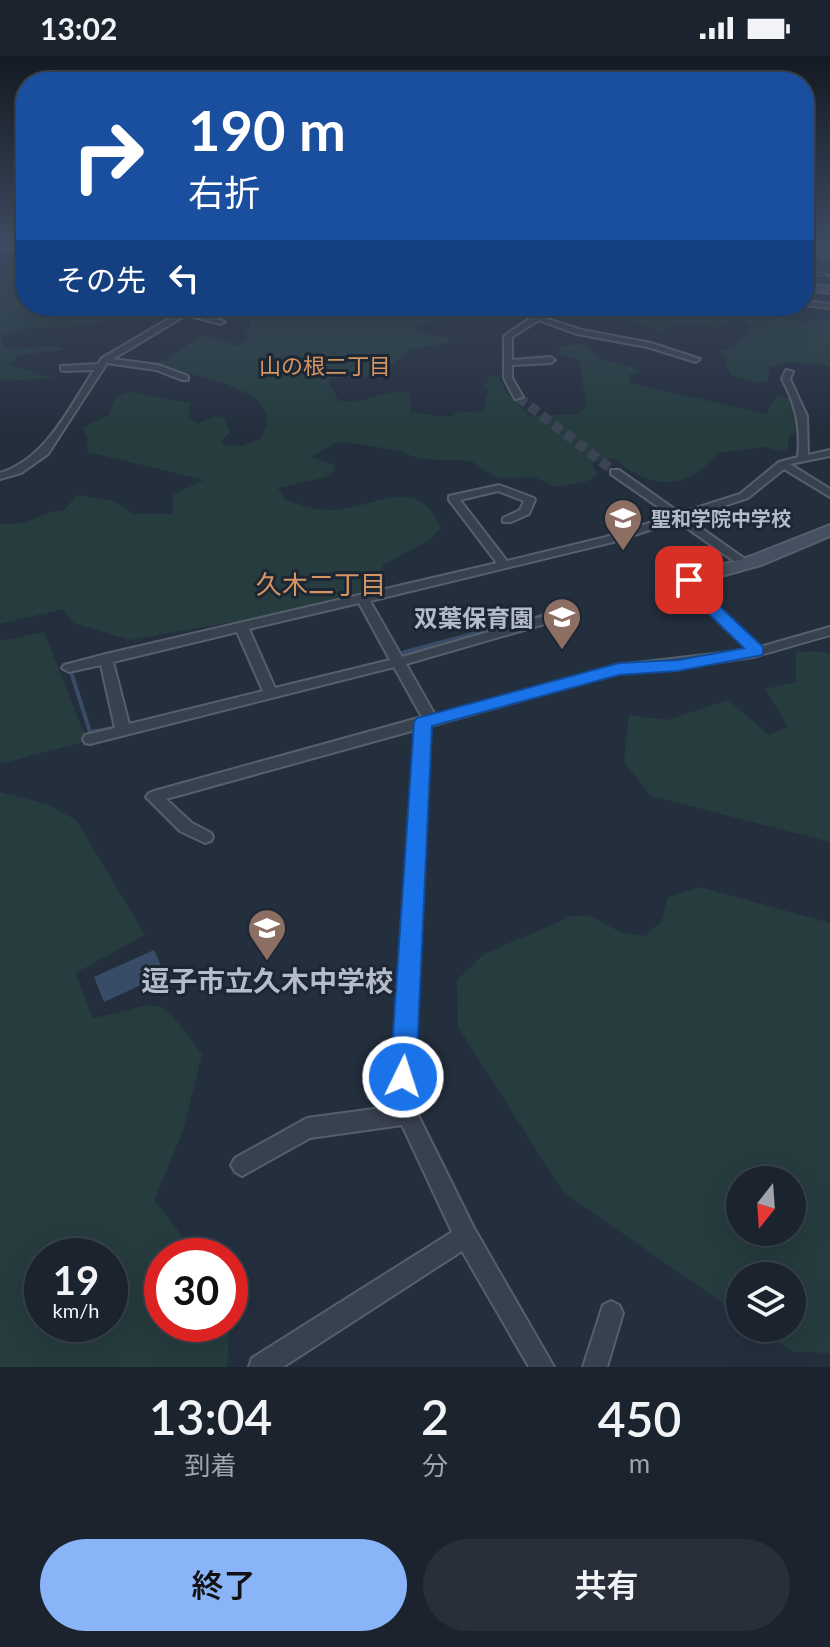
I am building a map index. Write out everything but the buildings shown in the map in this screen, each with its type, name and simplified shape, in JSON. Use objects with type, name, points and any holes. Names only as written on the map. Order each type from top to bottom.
[{"type":"street","points":[[0,476],[17,471],[44,452],[101,364],[179,316]]},
{"type":"street","points":[[205,316],[221,322]]},
{"type":"street","points":[[518,397],[508,378],[510,334],[538,317],[580,332],[648,345],[696,359]]},
{"type":"street","points":[[507,363],[551,360]]},
{"type":"street","points":[[64,368],[101,364],[158,368],[185,378]]},
{"type":"street","points":[[789,372],[786,379],[802,404],[803,457]]},
{"type":"street","points":[[69,668],[609,540],[744,496],[783,464],[830,453]]},
{"type":"street","points":[[783,464],[830,494]]},
{"type":"street","points":[[615,472],[745,564]]},
{"type":"street","points":[[814,484],[830,479]]},
{"type":"street","points":[[504,565],[453,498],[499,488],[530,500],[525,512],[507,520]]},
{"type":"street","points":[[757,651],[689,586],[689,580],[745,564],[830,530]]},
{"type":"street","points":[[362,598],[427,721],[403,1077],[407,1114],[466,1236],[542,1367]]},
{"type":"street","points":[[90,739],[565,614]]},
{"type":"street","points":[[241,626],[270,692]]},
{"type":"street","points":[[205,837],[186,827],[154,797],[619,669],[678,665],[757,651],[830,631]]},
{"type":"street","points":[[106,658],[123,728]]},
{"type":"street","points":[[242,1165],[307,1128],[407,1114]]},
{"type":"street","points":[[261,1367],[466,1236]]},
{"type":"street","points":[[595,1367],[611,1313]]},
{"type":"green space","points":[[0,304],[16,304],[16,316],[114,316],[82,325],[34,328],[1,336],[5,348],[55,346],[64,350],[18,355],[10,365],[53,378],[0,381]]},
{"type":"green space","points":[[253,316],[497,316],[511,320],[429,322],[415,328],[456,342],[411,349],[383,373],[332,379],[329,383],[339,401],[357,401],[401,392],[410,394],[410,412],[447,417],[460,412],[486,411],[484,403],[489,391],[482,387],[489,381],[488,377],[498,376],[507,394],[530,416],[578,414],[586,406],[579,359],[559,354],[559,347],[585,343],[605,361],[641,372],[628,375],[630,383],[766,414],[776,396],[789,398],[796,432],[789,435],[787,452],[764,447],[718,453],[705,466],[679,481],[666,482],[640,476],[612,458],[592,463],[598,475],[587,481],[556,487],[534,477],[497,478],[471,461],[419,459],[400,451],[336,443],[311,457],[332,464],[335,470],[326,477],[278,488],[285,500],[316,509],[335,510],[407,497],[420,501],[431,511],[441,528],[430,540],[384,564],[370,591],[279,614],[129,640],[74,623],[63,609],[0,624],[0,524],[21,523],[65,510],[76,495],[114,501],[132,514],[173,514],[173,495],[204,480],[88,452],[87,437],[82,428],[109,415],[115,397],[129,392],[190,403],[188,418],[198,423],[216,416],[225,418],[230,433],[222,440],[224,445],[241,446],[260,439],[267,421],[264,409],[254,398],[221,382],[153,364],[174,355],[202,334],[237,346],[250,338],[243,331],[252,326],[249,323]]},
{"type":"green space","points":[[613,316],[774,316],[801,322],[830,318],[830,366],[790,362],[770,367],[768,381],[757,383],[731,375],[725,362],[730,357],[719,352],[736,346],[751,325],[737,320],[718,327],[677,323],[663,332]]},
{"type":"green space","points":[[44,632],[87,741],[0,764],[0,641]]},
{"type":"green space","points":[[796,652],[830,654],[830,842],[651,796],[624,762],[629,715],[667,720],[728,700],[769,735],[788,727],[765,689],[796,682]]},
{"type":"green space","points":[[0,792],[50,805],[77,821],[145,935],[75,973],[93,1018],[157,1006],[174,1019],[202,1054],[183,1131],[154,1200],[184,1238],[144,1238],[144,1342],[228,1342],[227,1367],[0,1367]]},
{"type":"green space","points":[[700,887],[830,923],[830,1353],[792,1352],[778,1342],[806,1342],[806,1262],[726,1262],[726,1305],[563,1192],[458,1027],[457,980],[484,954],[572,916],[588,915],[620,932],[645,936],[662,921],[668,897]]},
{"type":"water","points":[[154,950],[165,974],[104,1002],[94,977]]},
{"type":"waterway","points":[[384,662],[405,652],[567,609]]},
{"type":"waterway","points":[[72,675],[90,732],[119,727]]},
{"type":"tunnel","points":[[518,397],[615,472]]},
{"type":"place","name":"聖和学院中学校","points":[[623,552]]},
{"type":"place","name":"双葉保育園","points":[[562,651]]},
{"type":"place","name":"逗子市立久木中学校","points":[[267,962]]},
{"type":"district","name":"山の根二丁目","points":[[325,365]]},
{"type":"district","name":"久木二丁目","points":[[321,584]]},
{"type":"route","points":[[403,1077],[423,722],[619,669],[678,665],[757,651],[689,586],[689,580]]}]
